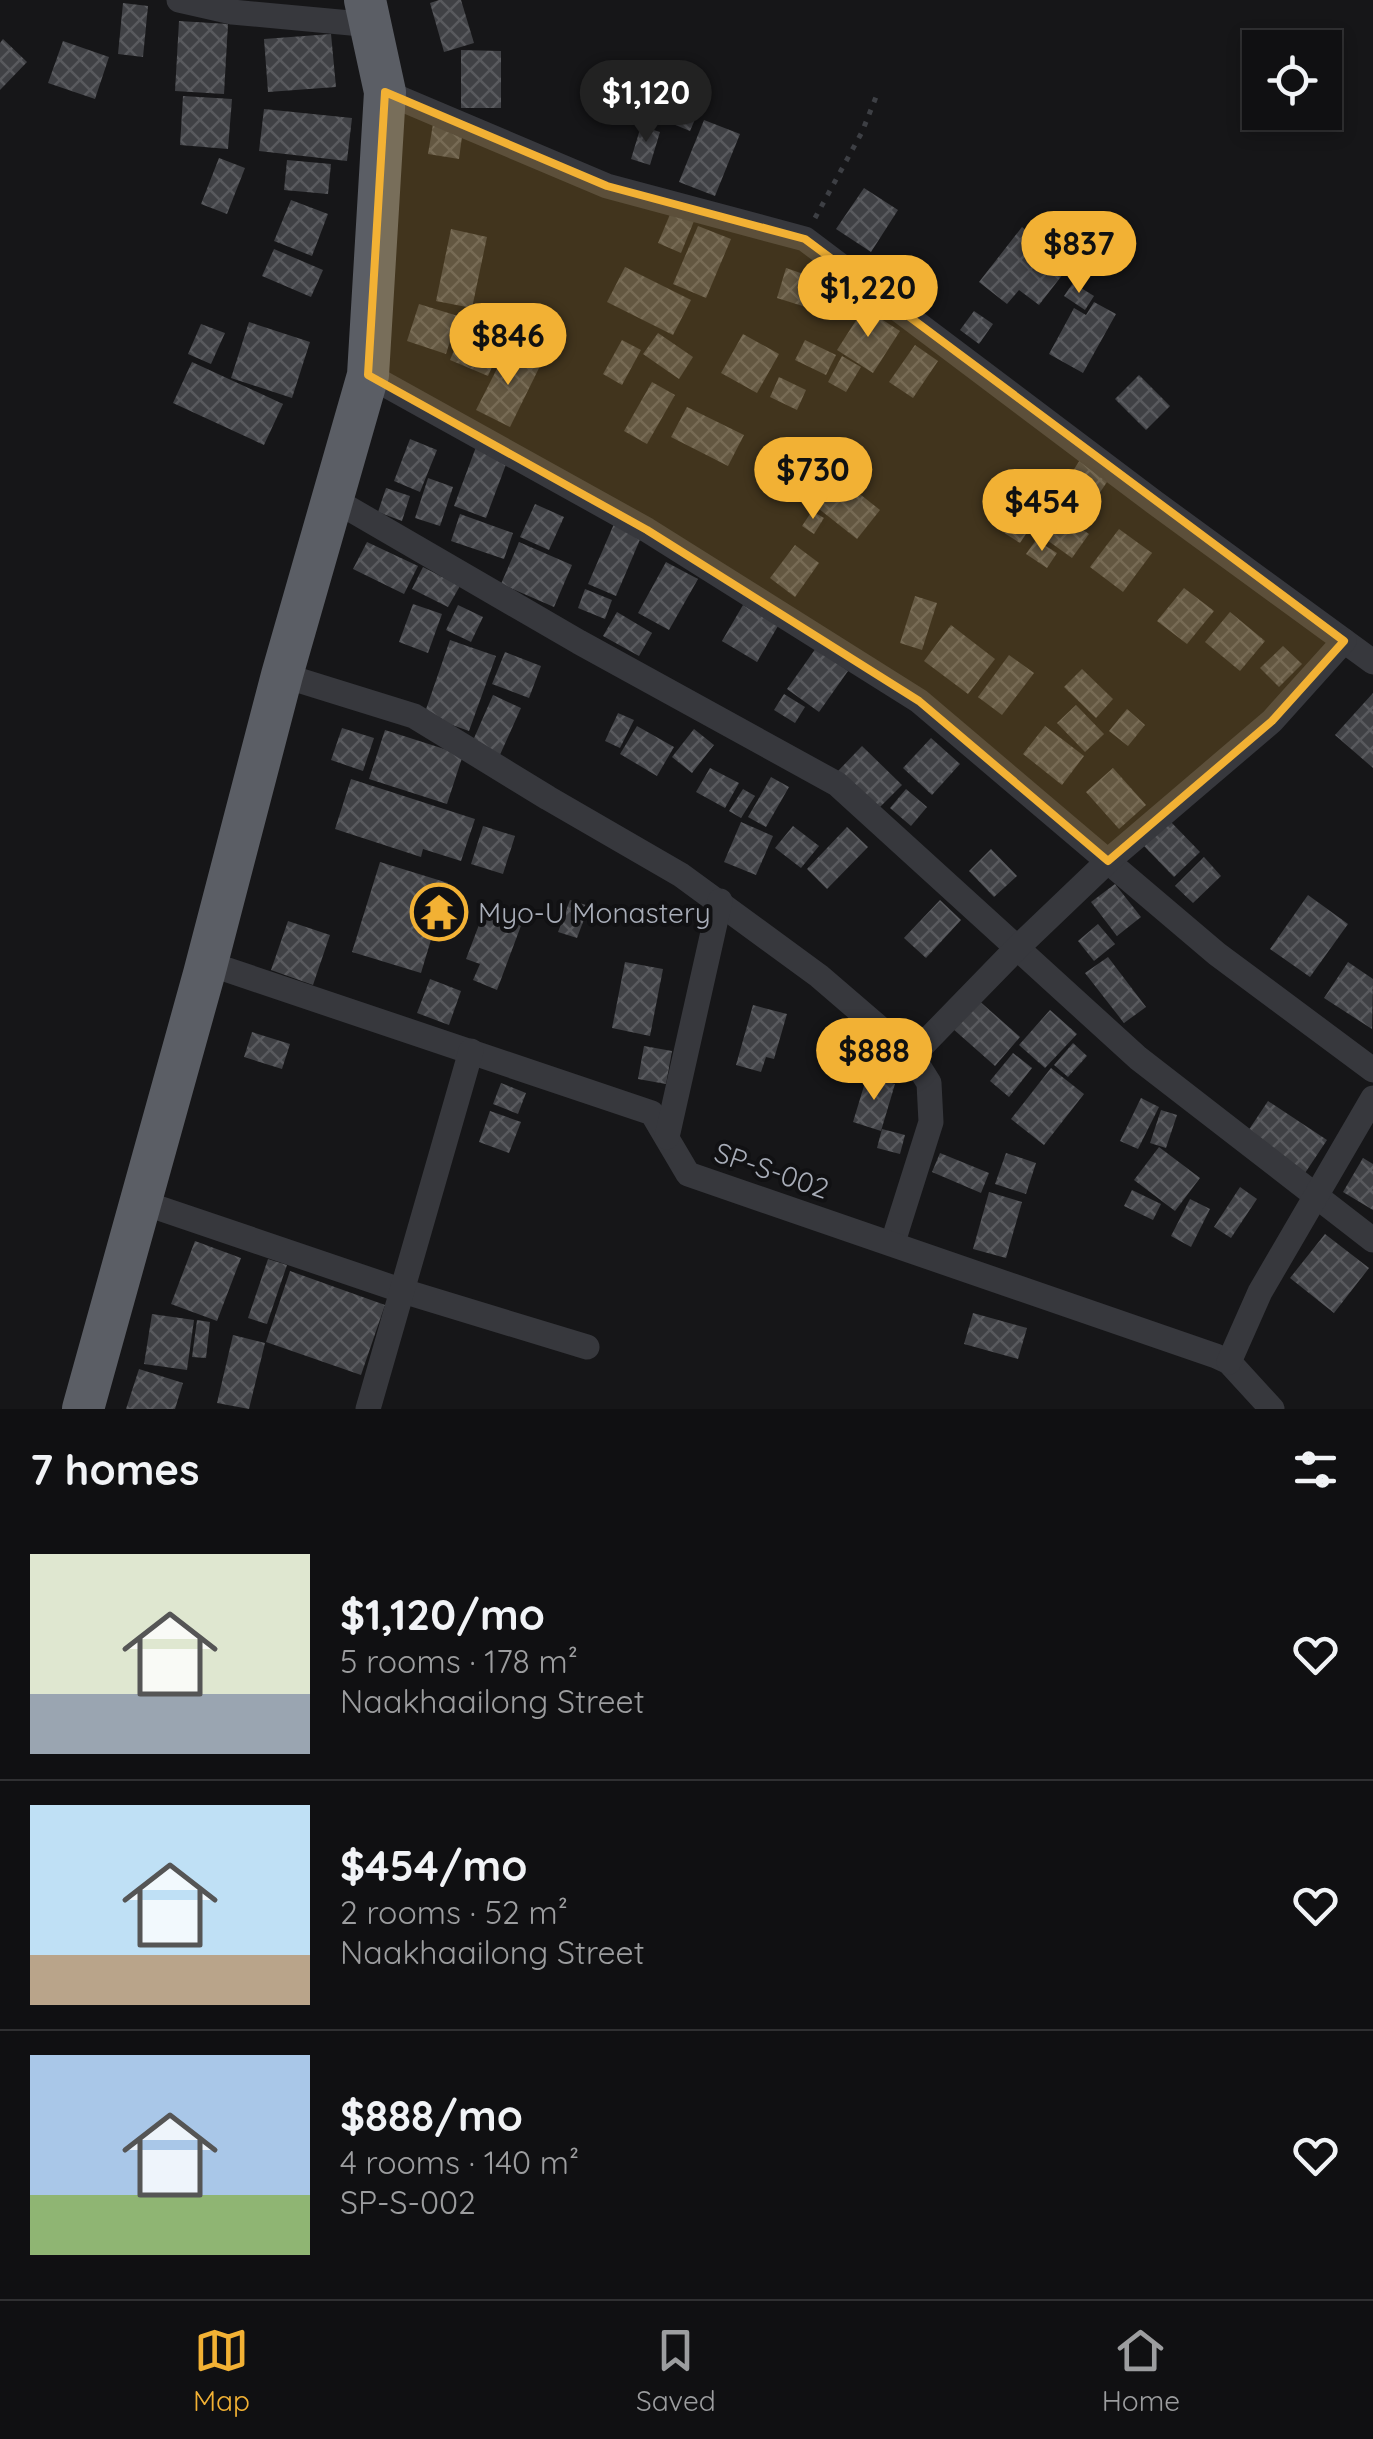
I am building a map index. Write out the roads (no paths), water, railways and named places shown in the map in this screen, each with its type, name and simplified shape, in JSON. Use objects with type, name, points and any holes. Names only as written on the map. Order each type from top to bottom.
[{"type":"highway","points":[[82,1409],[368,374],[386,92],[369,12]]},
{"type":"street","points":[[179,0],[262,16],[369,12]]},
{"type":"street","points":[[386,92],[607,186],[806,239],[1373,662]]},
{"type":"street","points":[[368,374],[647,530],[919,702],[1217,954],[1373,1070]]},
{"type":"street","points":[[331,498],[579,642],[837,784],[1138,1058],[1373,1240]]},
{"type":"street","points":[[912,1056],[1108,862],[1272,721],[1344,642]]},
{"type":"street","points":[[282,675],[414,716],[681,875],[818,976],[912,1056],[929,1083],[931,1122],[892,1242]]},
{"type":"street","points":[[667,1138],[720,902]]},
{"type":"street","name":"SP-S-002","points":[[207,963],[652,1113],[688,1174],[1229,1362],[1272,1409]]},
{"type":"street","points":[[368,1409],[471,1051]]},
{"type":"street","points":[[1229,1362],[1260,1292],[1373,1098]]},
{"type":"street","points":[[138,1201],[403,1291],[587,1348]]},
{"type":"place","name":"Myo-U Monastery","points":[[439,912]]}]
